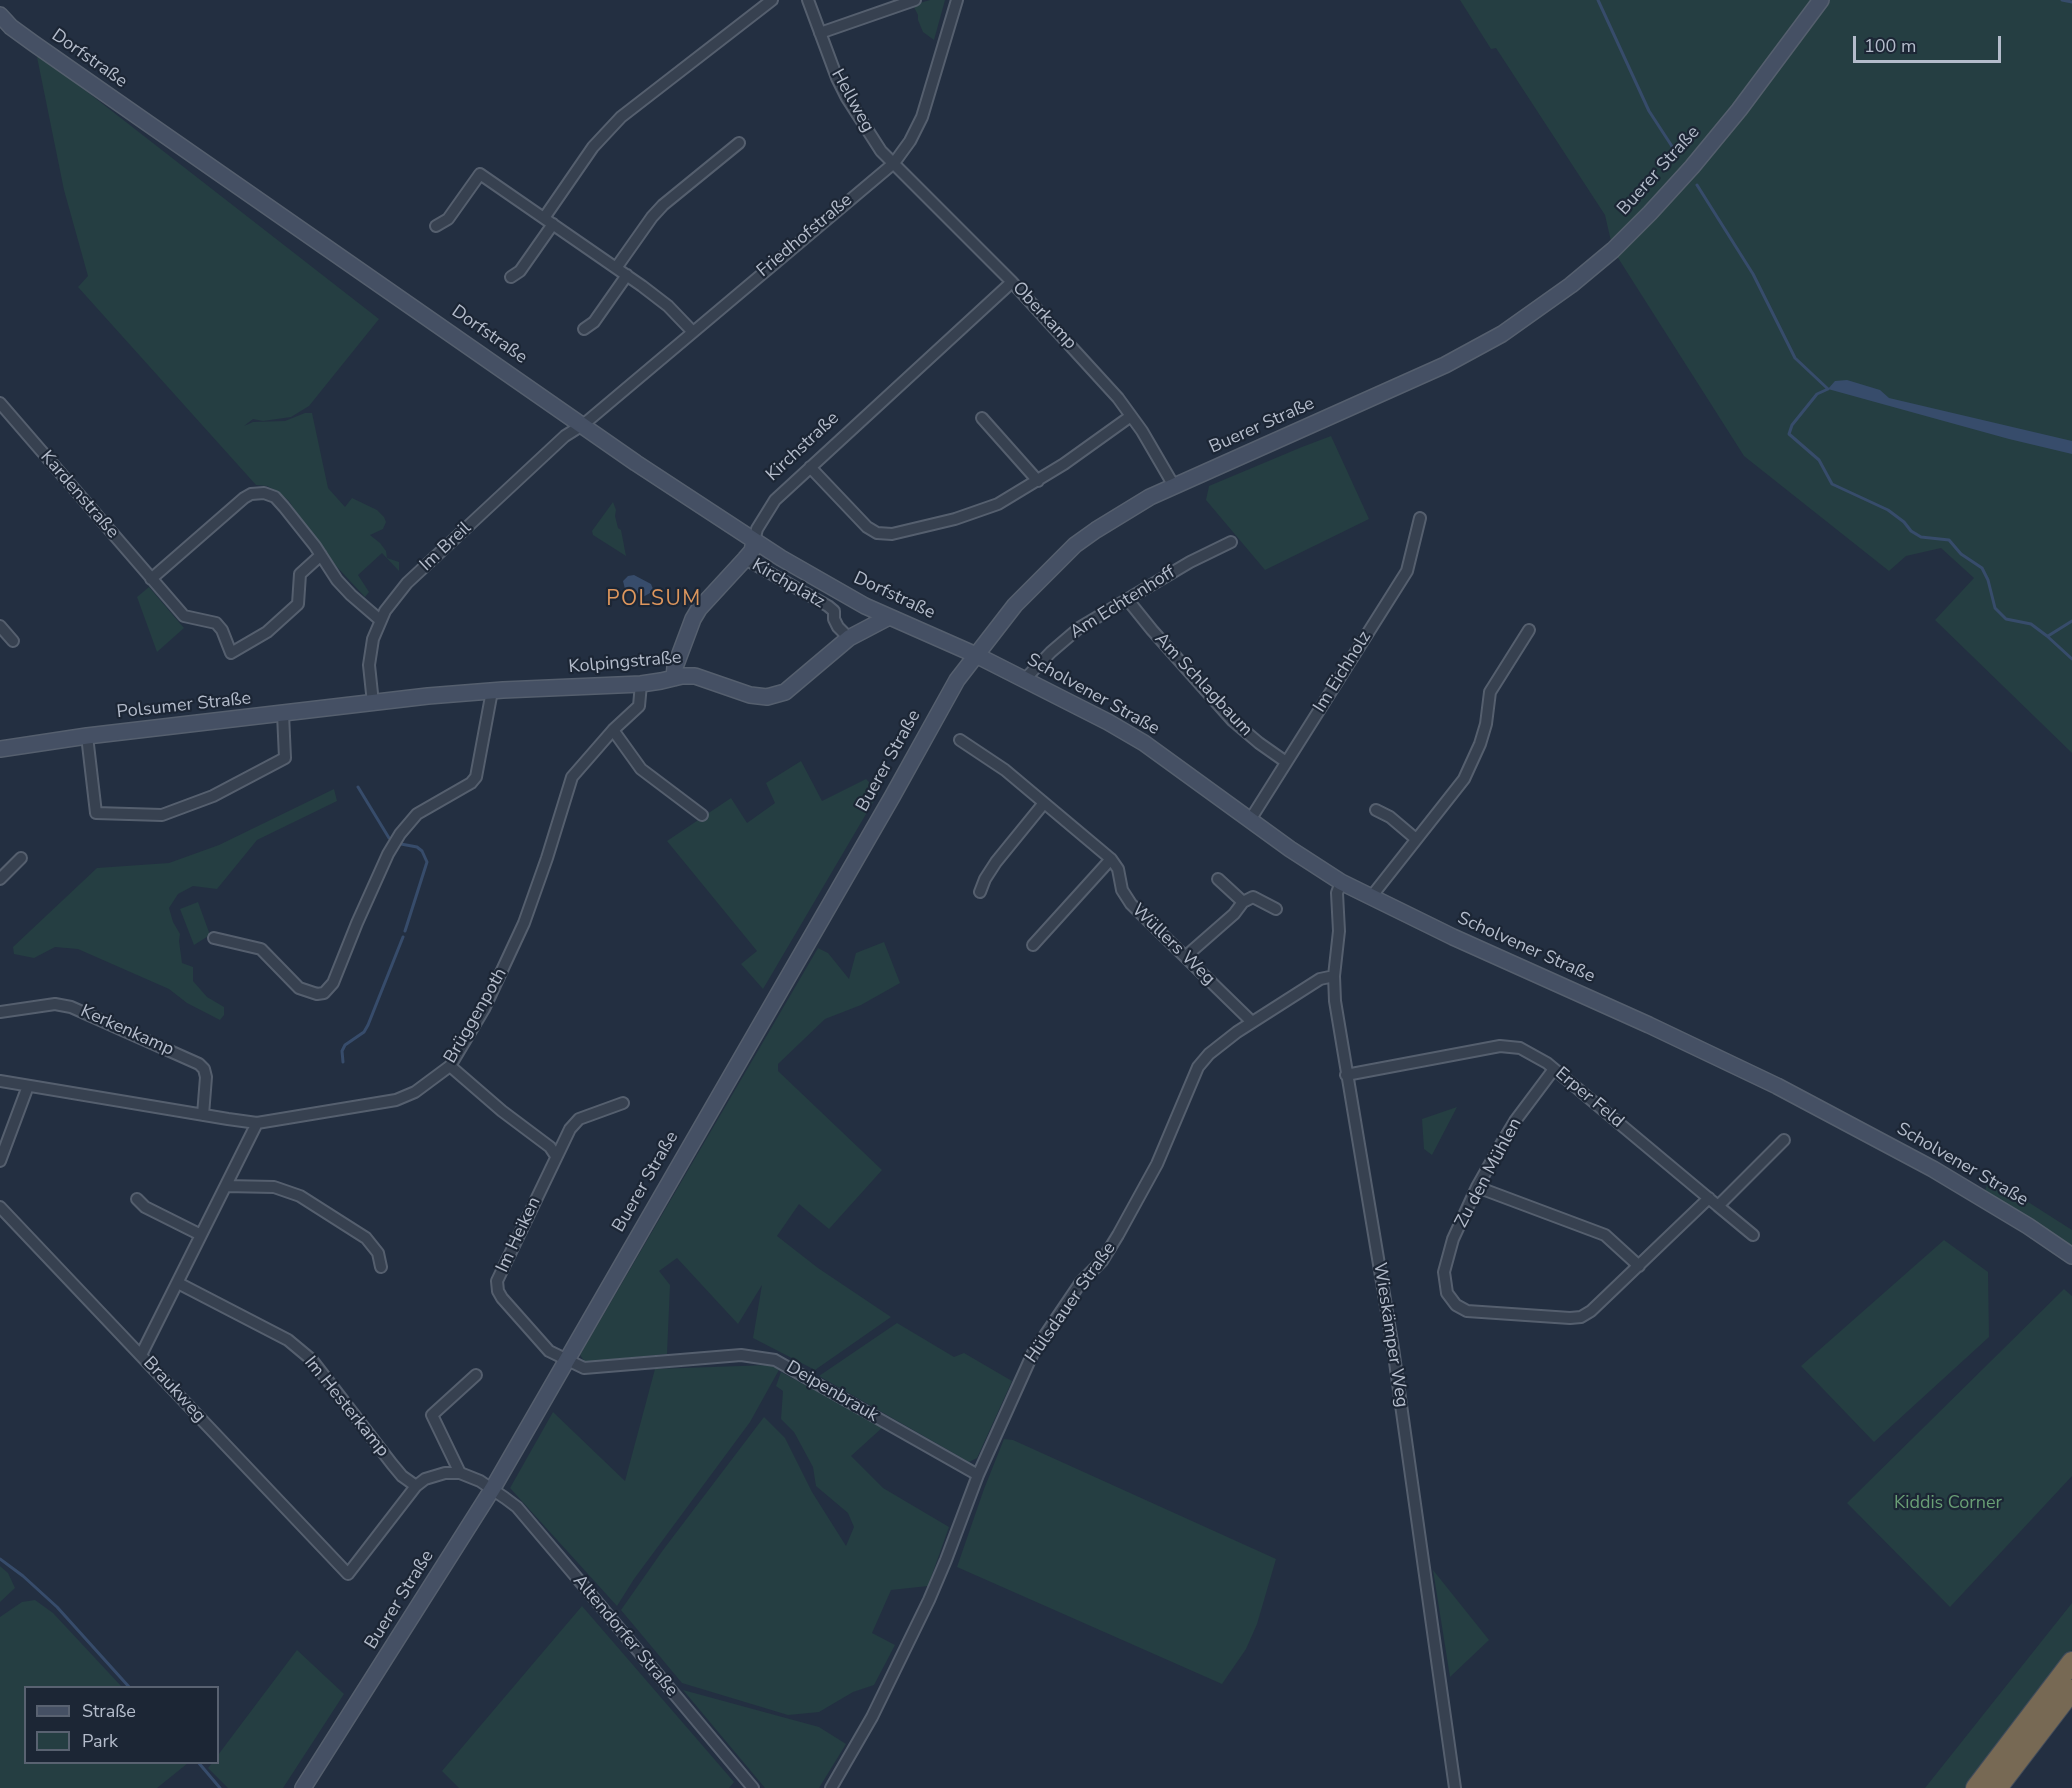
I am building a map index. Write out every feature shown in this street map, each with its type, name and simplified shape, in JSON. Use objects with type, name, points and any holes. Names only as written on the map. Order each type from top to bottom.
[{"type":"highway","points":[[1976,1788],[2072,1662]]},
{"type":"highway","points":[[1997,1788],[2072,1690]]},
{"type":"main road","name":"Buerer Straße","points":[[303,1788],[493,1488],[952,689],[1015,605],[1075,544],[1128,510],[1174,486],[1445,365],[1502,334],[1535,312],[1613,250],[1650,213],[1732,118],[1821,0]]},
{"type":"main road","name":"Dorfstraße","points":[[0,15],[33,44],[584,424],[636,463],[754,542],[865,606],[976,655]]},
{"type":"main road","name":"Kirchstraße","points":[[674,678],[675,667],[693,619],[699,609],[745,560],[752,551],[754,542]]},
{"type":"main road","name":"Kolpingstraße","points":[[373,703],[492,691],[641,684],[682,675],[695,676],[758,697],[773,696],[791,688],[849,638],[889,617]]},
{"type":"main road","name":"Scholvener Straße","points":[[976,655],[1108,722],[1144,743],[1290,849],[1341,882],[1453,937],[1777,1086],[1933,1168],[2028,1226],[2072,1256]]},
{"type":"main road","name":"Polsumer Straße","points":[[0,749],[87,736],[373,703]]},
{"type":"street","points":[[511,277],[520,271],[593,147],[621,117],[772,0]]},
{"type":"street","name":"Hellweg","points":[[808,0],[837,78],[847,98],[881,151],[894,163]]},
{"type":"street","points":[[820,33],[915,0]]},
{"type":"street","name":"Friedhofstraße","points":[[584,424],[894,163],[910,141],[922,117],[957,0]]},
{"type":"street","points":[[616,268],[663,205],[739,142]]},
{"type":"street","name":"Oberkamp","points":[[894,163],[1012,282],[1074,349],[1131,416],[1174,486]]},
{"type":"street","points":[[436,226],[448,219],[480,174],[627,275],[668,306],[692,331]]},
{"type":"street","points":[[584,329],[594,322],[627,275]]},
{"type":"street","name":"Kirchstraße","points":[[754,542],[757,529],[775,500],[1012,282]]},
{"type":"street","name":"Kardenstraße","points":[[0,403],[184,616],[216,623],[222,630],[231,653],[267,632],[298,604],[300,574],[321,555]]},
{"type":"street","points":[[0,422],[8,412]]},
{"type":"street","points":[[810,467],[867,527],[877,533],[892,534],[977,513],[998,504],[1038,480],[1131,416]]},
{"type":"street","points":[[982,418],[1038,480]]},
{"type":"street","name":"Im Breil","points":[[373,703],[369,665],[371,646],[380,620],[393,598],[565,436],[584,424]]},
{"type":"street","points":[[151,579],[237,503],[251,494],[264,493],[275,498],[284,507],[337,580],[351,596],[380,620]]},
{"type":"street","name":"Im Eichholz","points":[[1250,820],[1407,571],[1420,518]]},
{"type":"street","name":"Am Echtenhoff","points":[[1025,680],[1051,652],[1079,628],[1190,562],[1231,542]]},
{"type":"street","name":"Kirchplatz","points":[[745,560],[828,606],[834,612],[834,619],[838,627],[849,638]]},
{"type":"street","name":"Am Schlagbaum","points":[[1127,599],[1233,721],[1258,743],[1286,762]]},
{"type":"street","points":[[0,626],[13,641]]},
{"type":"street","points":[[1371,897],[1464,779],[1486,724],[1490,692],[1529,630]]},
{"type":"street","name":"Brüggenpoth","points":[[0,1081],[257,1123],[396,1100],[415,1092],[450,1066],[486,1006],[524,925],[548,858],[572,777],[613,730],[639,706],[641,684]]},
{"type":"street","points":[[214,938],[261,949],[299,988],[317,994],[324,993],[333,983],[388,854],[400,834],[417,814],[471,783],[476,777],[492,691]]},
{"type":"street","points":[[87,736],[96,813],[162,815],[213,796],[285,758],[283,714]]},
{"type":"street","points":[[613,730],[641,769],[702,815]]},
{"type":"street","name":"Wüllers Weg","points":[[960,740],[1005,770],[1111,859],[1118,868],[1122,890],[1131,904],[1252,1022]]},
{"type":"street","points":[[980,892],[996,862],[1044,803]]},
{"type":"street","points":[[1376,810],[1390,817],[1416,839]]},
{"type":"street","points":[[0,879],[21,858]]},
{"type":"street","points":[[1033,945],[1111,859]]},
{"type":"street","points":[[1218,879],[1243,902]]},
{"type":"street","name":"Wieskämper Weg","points":[[1341,882],[1337,893],[1339,931],[1334,976],[1335,1001],[1393,1348],[1455,1788]]},
{"type":"street","points":[[1185,956],[1234,914],[1243,902],[1253,897],[1276,909]]},
{"type":"street","name":"Hülsdauer Straße","points":[[831,1788],[872,1717],[929,1600],[978,1475],[1033,1353],[1082,1282],[1102,1261],[1119,1235],[1157,1164],[1176,1123],[1179,1109],[1197,1067],[1218,1047],[1252,1022],[1320,979],[1334,976]]},
{"type":"street","name":"Kerkenkamp","points":[[0,1012],[55,1004],[71,1006],[199,1064],[204,1069],[206,1077],[203,1115]]},
{"type":"street","name":"Erper Feld","points":[[1346,1074],[1500,1046],[1520,1048],[1554,1069],[1753,1235]]},
{"type":"street","points":[[450,1066],[502,1111],[550,1147],[556,1156]]},
{"type":"street","name":"Zu den Mühlen","points":[[1554,1069],[1515,1121],[1477,1187],[1454,1239],[1444,1272],[1447,1293],[1456,1305],[1467,1311],[1581,1317],[1591,1311],[1708,1198]]},
{"type":"street","points":[[0,1161],[28,1086]]},
{"type":"street","name":"Im Heiken","points":[[566,1360],[549,1351],[502,1298],[498,1291],[497,1281],[570,1129],[579,1119],[623,1103]]},
{"type":"street","points":[[141,1355],[257,1123]]},
{"type":"street","points":[[1718,1206],[1784,1140]]},
{"type":"street","points":[[226,1186],[274,1187],[300,1196],[366,1238],[378,1253],[381,1267]]},
{"type":"street","points":[[1477,1187],[1605,1234],[1639,1266]]},
{"type":"street","points":[[137,1199],[145,1207],[201,1235]]},
{"type":"street","name":"Braukweg","points":[[0,1207],[348,1574],[416,1486]]},
{"type":"street","name":"Im Hesterkamp","points":[[177,1284],[288,1340],[312,1360],[392,1464],[402,1476],[416,1486]]},
{"type":"street","name":"Deipenbrauk","points":[[566,1360],[584,1368],[591,1368],[741,1355],[775,1360],[978,1475]]},
{"type":"street","points":[[460,1473],[432,1415],[476,1375]]},
{"type":"street","points":[[416,1486],[425,1479],[445,1473],[460,1473],[493,1488]]},
{"type":"street","name":"Altendorfer Straße","points":[[493,1488],[524,1515],[753,1788]]},
{"type":"green space","points":[[930,0],[945,0],[934,40],[923,32],[913,5]]},
{"type":"green space","points":[[1460,0],[2072,0],[2072,753],[1935,620],[1974,578],[1941,548],[1906,556],[1889,571],[1744,456],[1613,250],[1605,215],[1496,48],[1491,49]]},
{"type":"green space","points":[[36,52],[379,319],[309,406],[291,417],[263,421],[253,419],[244,426],[253,422],[285,421],[305,413],[312,413],[328,488],[345,507],[352,498],[377,510],[384,517],[386,522],[383,529],[370,535],[386,551],[387,558],[399,562],[399,571],[382,553],[358,575],[369,592],[365,597],[305,527],[289,501],[267,486],[256,485],[78,287],[88,276],[64,190]]},
{"type":"green space","points":[[1331,436],[1369,519],[1265,570],[1206,500],[1209,486]]},
{"type":"green space","points":[[613,502],[626,556],[593,535],[592,531]]},
{"type":"green space","points":[[149,587],[184,628],[157,652],[137,597]]},
{"type":"green space","points":[[801,761],[822,801],[866,779],[879,792],[763,989],[741,964],[757,951],[667,841],[731,798],[747,823],[775,803],[766,783]]},
{"type":"green space","points":[[334,789],[337,801],[257,840],[217,889],[193,886],[178,894],[169,908],[180,934],[182,963],[193,967],[193,981],[207,997],[224,1007],[224,1015],[220,1020],[187,1003],[169,989],[78,949],[55,947],[34,958],[14,954],[13,947],[97,868],[169,863],[219,845]]},
{"type":"green space","points":[[198,902],[210,935],[194,945],[180,909]]},
{"type":"green space","points":[[884,942],[900,983],[861,1005],[825,1019],[778,1064],[778,1071],[882,1170],[829,1229],[799,1204],[777,1236],[818,1268],[891,1317],[815,1370],[753,1338],[762,1285],[738,1324],[677,1258],[659,1271],[670,1285],[667,1354],[585,1362],[580,1355],[818,948],[828,953],[849,979],[856,953]]},
{"type":"green space","points":[[1457,1107],[1432,1155],[1424,1149],[1422,1119]]},
{"type":"green space","points":[[1989,1177],[2072,1230],[2072,1249],[1985,1191]]},
{"type":"green space","points":[[1944,1240],[1988,1272],[1989,1337],[1874,1442],[1801,1366]]},
{"type":"green space","name":"Kiddis Corner","points":[[2064,1289],[2072,1296],[2072,1476],[1950,1607],[1847,1503]]},
{"type":"green space","points":[[897,1323],[954,1357],[964,1353],[1012,1381],[977,1458],[969,1462],[819,1376]]},
{"type":"green space","points":[[769,1365],[780,1368],[750,1422],[634,1579],[617,1606],[510,1488],[553,1412],[625,1481],[655,1369]]},
{"type":"green space","points":[[781,1372],[883,1427],[851,1456],[883,1488],[949,1527],[928,1586],[891,1590],[872,1633],[895,1645],[874,1685],[853,1692],[819,1712],[788,1715],[682,1683],[621,1610],[663,1550],[764,1417],[785,1438],[812,1492],[846,1546],[854,1527],[848,1513],[816,1486],[813,1467],[794,1432],[781,1419],[783,1391],[776,1386]]},
{"type":"green space","points":[[1004,1439],[1013,1440],[1276,1559],[1257,1624],[1246,1649],[1222,1684],[957,1567]]},
{"type":"green space","points":[[0,1566],[8,1573],[15,1588],[0,1602]]},
{"type":"green space","points":[[1433,1570],[1489,1640],[1450,1677]]},
{"type":"green space","points":[[35,1600],[53,1613],[121,1686],[24,1686],[24,1764],[187,1764],[157,1788],[0,1788],[0,1617],[22,1602]]},
{"type":"green space","points":[[2072,1603],[2072,1650],[1968,1788],[1925,1788]]},
{"type":"green space","points":[[582,1606],[734,1782],[729,1788],[459,1788],[442,1771]]},
{"type":"green space","points":[[297,1650],[344,1694],[283,1788],[228,1788],[208,1768],[211,1764],[219,1764],[219,1754]]},
{"type":"green space","points":[[683,1690],[819,1727],[846,1744],[819,1788],[765,1788]]},
{"type":"water","points":[[1847,380],[1880,390],[1889,398],[2072,441],[2072,454],[1828,389],[1835,381]]},
{"type":"water","points":[[634,575],[651,584],[653,589],[650,593],[643,597],[625,589],[623,581],[628,576]]},
{"type":"waterway","points":[[1598,0],[1649,111],[1677,154]]},
{"type":"waterway","points":[[2062,0],[2072,2]]},
{"type":"waterway","points":[[1697,185],[1753,274],[1795,358],[1828,389],[1817,394],[1792,425],[1789,434],[1819,460],[1832,484],[1888,510],[1921,537],[1949,540],[1961,554],[1982,568],[1988,580],[1995,608],[2006,619],[2031,624],[2072,659]]},
{"type":"waterway","points":[[2048,636],[2072,621]]},
{"type":"waterway","points":[[358,787],[389,838]]},
{"type":"waterway","points":[[401,844],[417,847],[422,851],[427,862],[405,931]]},
{"type":"waterway","points":[[343,1062],[342,1051],[345,1045],[364,1032],[368,1025],[403,937]]},
{"type":"waterway","points":[[0,1559],[23,1576],[57,1607],[128,1686]]},
{"type":"waterway","points":[[200,1764],[220,1788]]},
{"type":"district","name":"POLSUM","points":[[654,600]]}]
